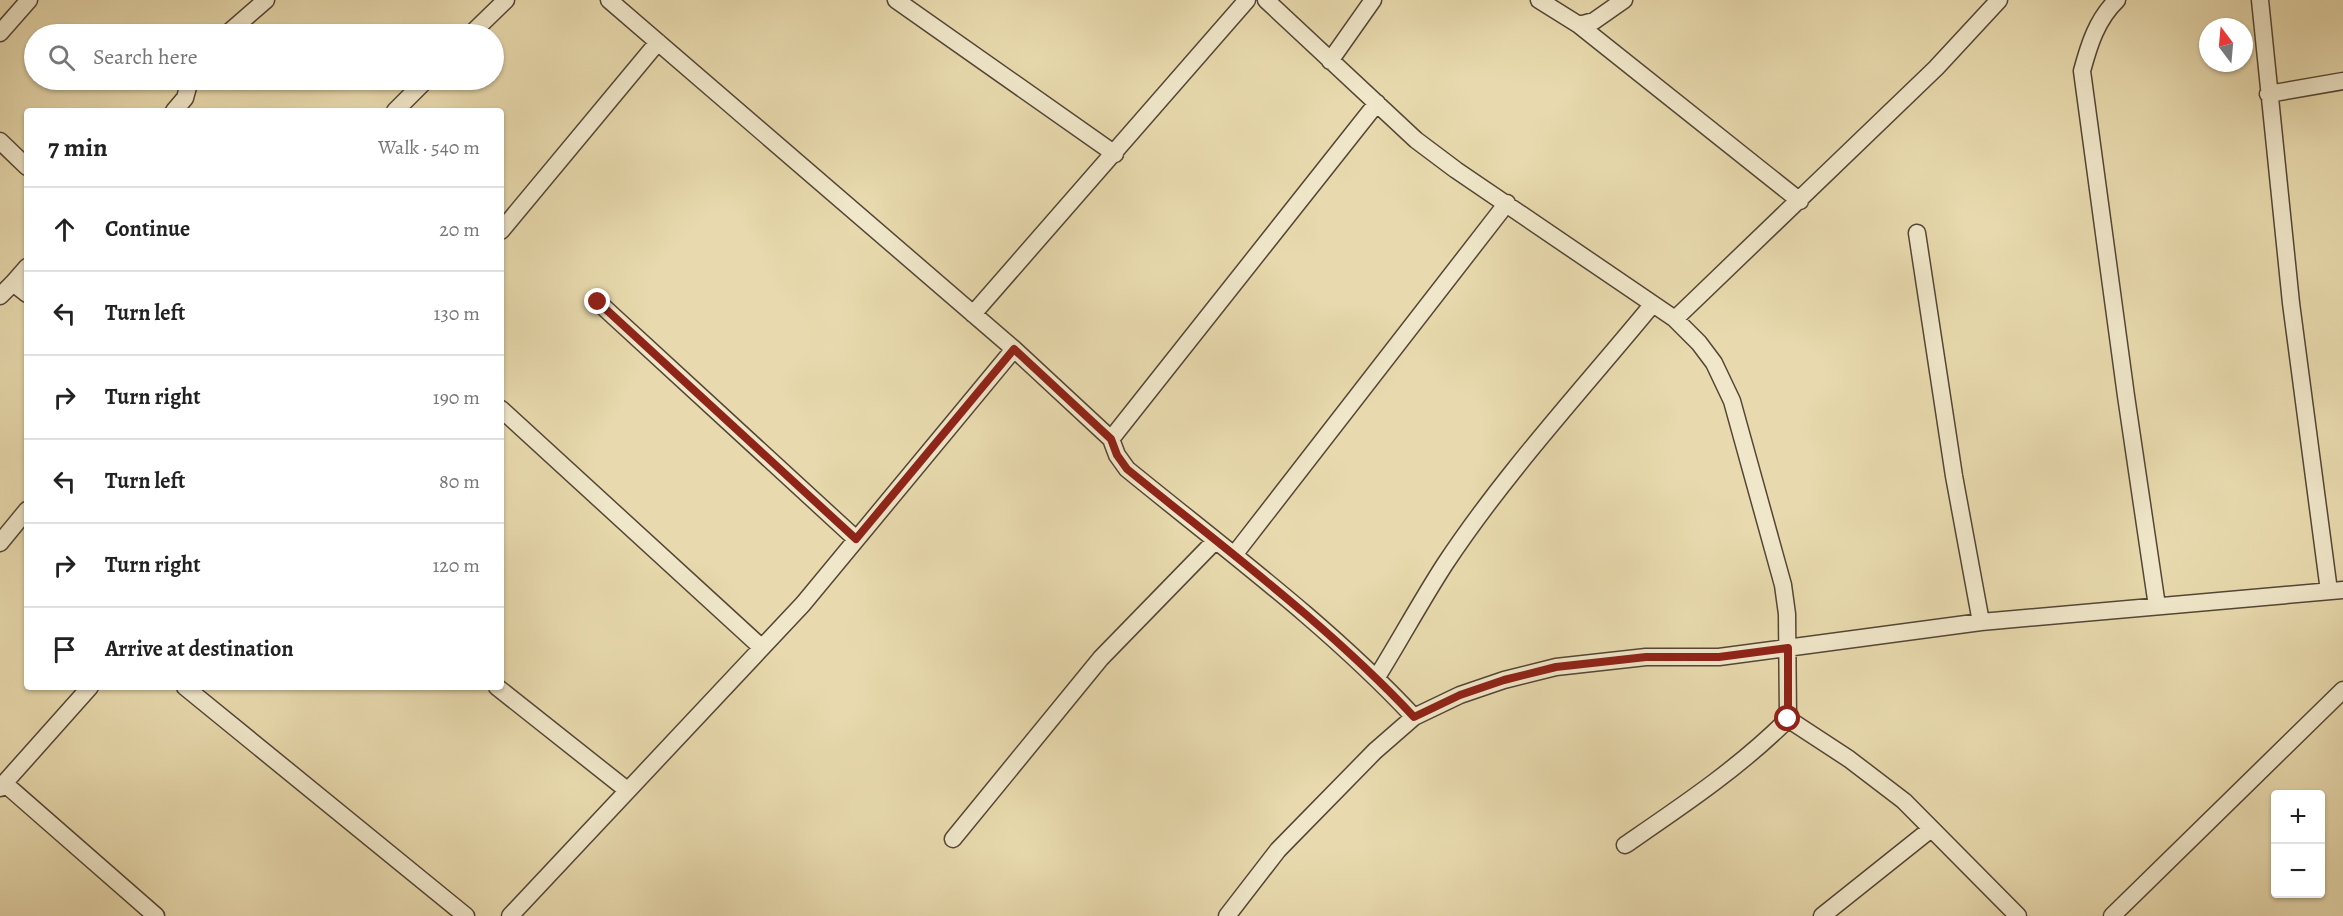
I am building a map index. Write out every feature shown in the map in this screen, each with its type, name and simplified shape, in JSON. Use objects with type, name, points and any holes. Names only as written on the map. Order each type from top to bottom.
[{"type":"street","points":[[0,33],[29,0]]},
{"type":"street","points":[[238,24],[266,0]]},
{"type":"street","points":[[481,24],[506,0]]},
{"type":"street","points":[[609,0],[1014,349],[1111,439],[1117,455],[1127,469],[1234,555],[1377,677],[1414,717]]},
{"type":"street","points":[[896,0],[1115,154]]},
{"type":"street","points":[[973,314],[1247,0]]},
{"type":"street","points":[[1266,0],[1416,140],[1456,170],[1675,319],[1699,343],[1714,363],[1732,401],[1783,585],[1787,614],[1788,719],[1760,747],[1721,778],[1625,845]]},
{"type":"street","points":[[1330,61],[1373,0]]},
{"type":"street","points":[[1539,0],[1579,25],[1800,201]]},
{"type":"street","points":[[1579,25],[1594,21],[1624,0]]},
{"type":"street","points":[[1675,319],[1936,68],[1999,0]]},
{"type":"street","points":[[2117,0],[2099,24],[2089,45],[2082,71],[2157,606]]},
{"type":"street","points":[[1227,916],[1278,850],[1375,751],[1414,717],[1482,687],[1556,667],[1646,657],[1719,657],[1981,622],[2336,591],[2291,303],[2260,0]]},
{"type":"street","points":[[504,227],[658,42]]},
{"type":"street","points":[[2268,94],[2343,81]]},
{"type":"street","points":[[177,108],[185,98],[187,90]]},
{"type":"street","points":[[397,108],[416,90]]},
{"type":"street","points":[[1111,439],[1377,103]]},
{"type":"street","points":[[0,141],[24,164]]},
{"type":"street","points":[[1234,555],[1507,203]]},
{"type":"street","points":[[1917,233],[1954,476],[1981,622]]},
{"type":"street","points":[[0,296],[24,270]]},
{"type":"street","points":[[13,283],[24,292]]},
{"type":"street","points":[[598,302],[856,539]]},
{"type":"street","points":[[1377,677],[1445,564],[1486,508],[1652,305]]},
{"type":"street","points":[[510,916],[803,604],[1014,349]]},
{"type":"street","points":[[504,412],[761,647]]},
{"type":"street","points":[[0,543],[24,514]]},
{"type":"street","points":[[952,839],[1101,658],[1215,541]]},
{"type":"street","points":[[87,690],[2,786],[156,916]]},
{"type":"street","points":[[189,690],[466,916]]},
{"type":"street","points":[[501,690],[627,790]]},
{"type":"street","points":[[2112,916],[2343,690]]},
{"type":"street","points":[[1788,719],[1850,759],[1904,801],[2018,916]]},
{"type":"street","points":[[1822,916],[1931,829]]},
{"type":"route","points":[[598,302],[856,539],[1014,349],[1111,439],[1117,455],[1127,469],[1248,566],[1377,677],[1414,717],[1460,695],[1504,680],[1556,667],[1646,657],[1719,657],[1788,648],[1788,719]]}]
